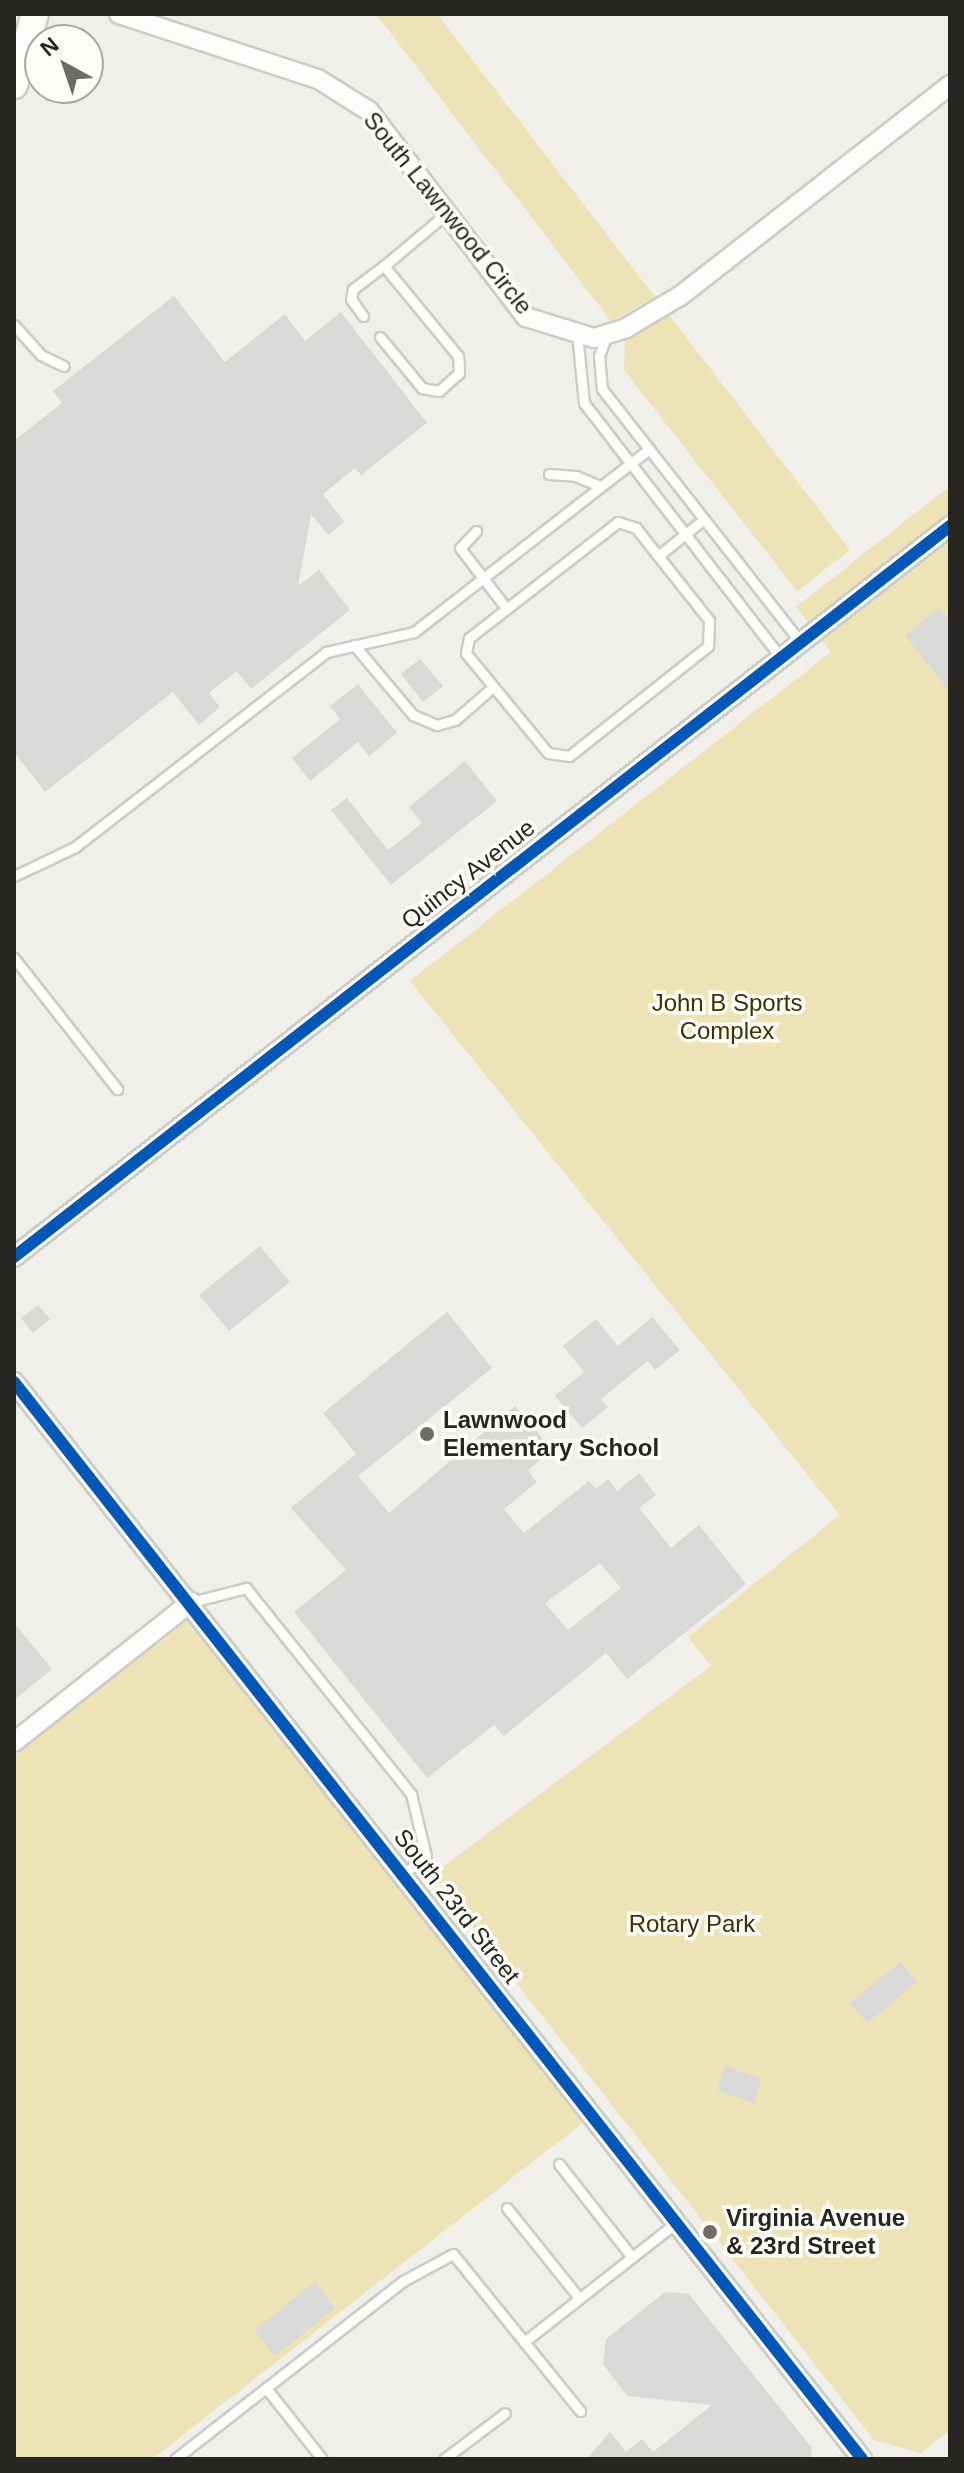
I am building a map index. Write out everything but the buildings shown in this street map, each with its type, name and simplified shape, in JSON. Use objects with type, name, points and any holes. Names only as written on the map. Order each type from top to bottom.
[{"type":"street","points":[[14,85],[35,14]]},
{"type":"street","name":"South Lawnwood Circle","points":[[119,14],[318,79],[369,111],[526,317],[577,334],[607,334],[680,296],[950,85]]},
{"type":"street","name":"Quincy Avenue","points":[[14,1257],[950,526]]},
{"type":"street","name":"South 23rd Street","points":[[14,1382],[191,1602],[862,2459]]},
{"type":"street","points":[[14,1742],[191,1602]]},
{"type":"lane","points":[[363,316],[351,299],[353,289],[447,213]]},
{"type":"lane","points":[[380,337],[422,388],[439,391],[459,373],[458,356],[384,266]]},
{"type":"lane","points":[[14,325],[41,355],[64,366]]},
{"type":"lane","points":[[577,334],[584,403],[781,658]]},
{"type":"lane","points":[[607,334],[599,356],[602,389],[801,643]]},
{"type":"lane","points":[[14,876],[75,847],[326,652],[414,632],[649,449]]},
{"type":"lane","points":[[549,474],[576,476],[600,486]]},
{"type":"lane","points":[[658,556],[704,519]]},
{"type":"lane","points":[[618,522],[636,528],[658,556],[709,620],[708,646],[569,756],[548,753],[466,653],[469,638],[618,522]]},
{"type":"lane","points":[[476,531],[460,548],[506,608]]},
{"type":"lane","points":[[354,645],[413,715],[437,725],[455,720],[493,687]]},
{"type":"lane","points":[[14,958],[117,1089]]},
{"type":"lane","points":[[191,1602],[246,1588],[411,1794],[426,1856],[404,1874]]},
{"type":"lane","points":[[559,2164],[632,2257]]},
{"type":"lane","points":[[507,2208],[579,2298]]},
{"type":"lane","points":[[524,2342],[677,2222]]},
{"type":"lane","points":[[175,2459],[403,2281],[453,2254],[580,2411]]},
{"type":"lane","points":[[266,2388],[322,2459]]},
{"type":"lane","points":[[444,2459],[505,2413]]},
{"type":"green space","points":[[376,14],[437,14],[655,297],[611,321]]},
{"type":"green space","points":[[669,315],[850,550],[797,591],[624,370],[625,340]]},
{"type":"green space","name":"John B Sports Complex","points":[[950,486],[950,2430],[921,2453],[874,2440],[432,1875],[711,1666],[688,1637],[840,1515],[410,981],[831,652],[796,607]]},
{"type":"green space","points":[[191,1618],[585,2121],[152,2459],[14,2459],[14,1756]]},
{"type":"cycle path","points":[[14,1257],[950,526]]},
{"type":"cycle path","points":[[14,1382],[862,2459]]},
{"type":"place","name":"Lawnwood Elementary School","points":[[427,1434]]},
{"type":"place","name":"Virginia Avenue & 23rd Street","points":[[710,2232]]},
{"type":"park label","name":"Rotary Park","points":[[692,1924]]}]
